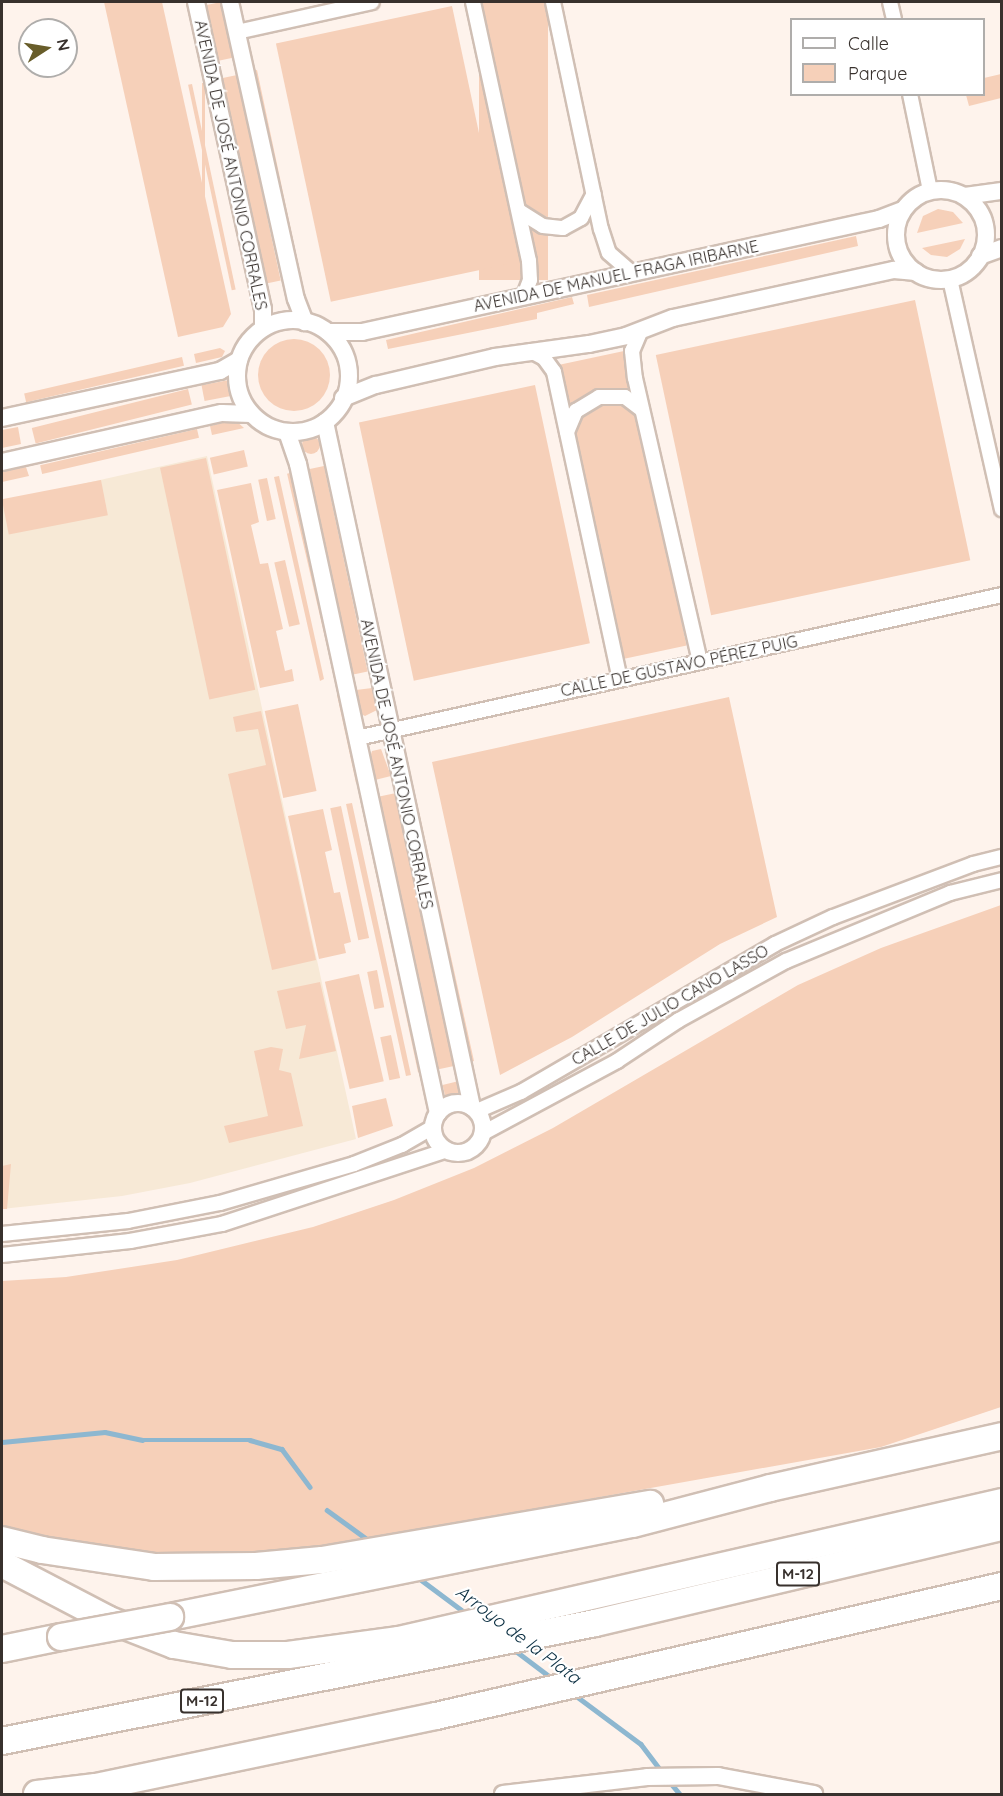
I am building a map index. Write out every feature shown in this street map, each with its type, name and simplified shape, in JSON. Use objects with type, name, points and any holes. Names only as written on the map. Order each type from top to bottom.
[{"type":"highway","points":[[2,1649],[471,1559],[633,1524],[770,1488],[997,1437]]},
{"type":"highway","points":[[2,1540],[42,1550],[154,1567],[256,1566],[322,1560],[744,1489],[770,1488]]},
{"type":"highway","points":[[2,1564],[107,1619],[174,1645],[203,1651],[288,1655],[401,1652],[558,1606],[1002,1502]]},
{"type":"highway","name":"M-12","points":[[2,1741],[401,1652],[595,1623],[1002,1527]]},
{"type":"highway","points":[[70,1794],[436,1716],[1002,1586]]},
{"type":"highway","points":[[37,1794],[96,1787]]},
{"type":"street","name":"AVENIDA DE JOSÉ ANTONIO CORRALES","points":[[196,2],[263,309],[262,328]]},
{"type":"street","name":"AVENIDA DE JOSÉ ANTONIO CORRALES","points":[[230,2],[296,299],[305,322]]},
{"type":"street","points":[[237,32],[372,2]]},
{"type":"street","points":[[473,2],[530,269],[524,296]]},
{"type":"street","points":[[553,2],[609,253],[631,272]]},
{"type":"street","points":[[890,2],[894,18]]},
{"type":"street","points":[[910,96],[930,191]]},
{"type":"street","points":[[916,272],[897,246],[898,222],[903,210],[930,191],[948,190],[965,196],[1002,191]]},
{"type":"street","points":[[519,211],[543,226],[563,228],[581,219],[594,194]]},
{"type":"street","points":[[343,398],[382,384],[531,351],[589,344],[641,330],[673,318],[886,272],[916,272],[936,279],[950,279],[973,267],[980,256],[984,227],[979,212],[965,196]]},
{"type":"street","name":"AVENIDA DE MANUEL FRAGA IRIBARNE","points":[[328,332],[362,332],[879,219],[903,210]]},
{"type":"street","points":[[980,256],[1002,248]]},
{"type":"street","points":[[950,279],[1002,509]]},
{"type":"street","points":[[289,320],[305,322],[328,332],[341,349],[347,366],[343,398],[325,422],[308,430],[287,432],[267,426],[251,414],[238,388],[239,360],[248,342],[262,328],[289,320]]},
{"type":"street","points":[[641,330],[635,339],[632,359],[700,661]]},
{"type":"street","points":[[531,351],[544,358],[554,372],[620,679]]},
{"type":"street","points":[[2,418],[220,371],[239,360]]},
{"type":"street","points":[[567,432],[576,411],[599,397],[626,397],[642,410]]},
{"type":"street","points":[[2,462],[222,413],[251,414]]},
{"type":"street","name":"AVENIDA DE JOSÉ ANTONIO CORRALES","points":[[325,422],[390,730],[475,1109]]},
{"type":"street","name":"AVENIDA DE JOSÉ ANTONIO CORRALES","points":[[287,432],[293,443],[357,738],[436,1120]]},
{"type":"street","name":"CALLE DE GUSTAVO PÉREZ PUIG","points":[[357,738],[1002,595]]},
{"type":"street","name":"CALLE DE JULIO CANO LASSO","points":[[475,1109],[521,1092],[775,944],[833,917],[973,864],[1002,857]]},
{"type":"street","name":"CALLE DE JULIO CANO LASSO","points":[[483,1133],[617,1061],[679,1020],[786,961],[950,893],[1002,880]]},
{"type":"street","points":[[2,1234],[128,1221],[220,1203],[354,1164],[402,1145],[458,1102],[475,1109],[483,1133],[470,1150],[447,1150],[222,1224],[118,1243],[2,1255]]},
{"type":"street","points":[[436,1120],[437,1141],[447,1150]]},
{"type":"street","points":[[503,1794],[646,1777],[718,1776],[806,1792]]},
{"type":"shaded area","points":[[207,456],[356,1139],[190,1183],[122,1196],[2,1209],[2,502]]},
{"type":"green space","points":[[104,2],[162,2],[231,314],[223,327],[178,337]]},
{"type":"green space","points":[[221,2],[233,58],[216,61],[204,6]]},
{"type":"green space","points":[[479,2],[548,2],[548,280],[479,280]]},
{"type":"green space","points":[[452,6],[507,264],[331,302],[276,43]]},
{"type":"green space","points":[[257,70],[300,274],[297,275],[253,71]]},
{"type":"green space","points":[[1001,74],[1001,98],[969,106],[966,96],[985,96],[985,78]]},
{"type":"green space","points":[[237,75],[281,280],[264,284],[220,79]]},
{"type":"green space","points":[[202,83],[205,83],[205,291],[202,291]]},
{"type":"green space","points":[[192,84],[236,289],[232,290],[188,85]]},
{"type":"green space","points":[[938,209],[953,212],[963,223],[917,233],[923,216]]},
{"type":"green space","points":[[856,236],[858,246],[589,307],[587,295]]},
{"type":"green space","points":[[965,239],[960,249],[947,257],[931,255],[922,248]]},
{"type":"green space","points":[[572,297],[574,304],[537,313],[537,319],[388,349],[386,340]]},
{"type":"green space","points":[[915,300],[970,560],[711,615],[656,355]]},
{"type":"green space","points":[[294,339],[314,345],[324,355],[330,375],[324,395],[314,405],[294,411],[274,405],[264,395],[258,375],[264,355],[274,345]]},
{"type":"green space","points":[[220,348],[225,351],[222,357],[196,363],[194,354]]},
{"type":"green space","points":[[624,351],[687,645],[622,659],[559,365]]},
{"type":"green space","points":[[182,357],[184,366],[26,402],[24,393]]},
{"type":"green space","points":[[229,380],[232,396],[205,401],[202,385]]},
{"type":"green space","points":[[535,385],[590,643],[414,681],[359,422]]},
{"type":"green space","points":[[188,389],[192,405],[36,443],[32,428]]},
{"type":"green space","points":[[235,420],[244,428],[212,435],[210,426]]},
{"type":"green space","points":[[18,427],[21,444],[2,448],[2,430]]},
{"type":"green space","points":[[197,429],[199,438],[42,474],[40,465]]},
{"type":"green space","points":[[311,436],[317,439],[320,445],[317,451],[311,454],[305,451],[302,445],[305,439]]},
{"type":"green space","points":[[244,450],[248,467],[214,474],[210,458]]},
{"type":"green space","points":[[206,458],[255,690],[209,700],[160,468]]},
{"type":"green space","points":[[324,466],[368,671],[351,675],[307,470]]},
{"type":"green space","points":[[26,467],[29,476],[2,482],[2,472]]},
{"type":"green space","points":[[290,473],[337,679],[335,679],[287,474]]},
{"type":"green space","points":[[279,476],[324,679],[320,681],[274,477]]},
{"type":"green space","points":[[267,478],[276,519],[267,521],[258,480]]},
{"type":"green space","points":[[101,480],[108,515],[9,535],[2,499]]},
{"type":"green space","points":[[251,483],[259,522],[251,525],[260,564],[268,563],[283,629],[276,631],[285,671],[292,669],[294,681],[260,688],[217,490]]},
{"type":"green space","points":[[285,560],[300,624],[289,627],[274,562]]},
{"type":"green space","points":[[372,688],[377,710],[365,716],[361,714],[356,690]]},
{"type":"green space","points":[[337,695],[339,695],[359,783],[356,783]]},
{"type":"green space","points":[[729,697],[777,917],[720,944],[572,1037],[500,1075],[432,762]]},
{"type":"green space","points":[[298,704],[317,791],[283,798],[265,711]]},
{"type":"green space","points":[[261,711],[316,960],[272,970],[228,774],[266,765],[258,729],[236,732],[233,717]]},
{"type":"green space","points":[[381,749],[391,776],[375,780],[370,757],[372,751]]},
{"type":"green space","points":[[414,789],[474,1061],[470,1062],[411,790]]},
{"type":"green space","points":[[396,793],[454,1066],[437,1069],[379,797]]},
{"type":"green space","points":[[363,799],[421,1072],[418,1073],[360,800]]},
{"type":"green space","points":[[352,803],[411,1075],[406,1076],[346,804]]},
{"type":"green space","points":[[341,806],[369,938],[358,940],[330,808]]},
{"type":"green space","points":[[323,809],[332,850],[325,852],[334,893],[340,892],[351,942],[344,944],[346,953],[319,959],[288,816]]},
{"type":"green space","points":[[1001,905],[1001,1407],[881,1447],[270,1556],[139,1555],[2,1530],[2,1281],[66,1277],[177,1260],[313,1227],[394,1200],[474,1168],[553,1128],[798,985],[881,948]]},
{"type":"green space","points":[[377,970],[384,1007],[374,1009],[367,972]]},
{"type":"green space","points":[[359,974],[384,1081],[350,1089],[325,982]]},
{"type":"green space","points":[[320,982],[336,1051],[299,1059],[306,1025],[286,1029],[277,991]]},
{"type":"green space","points":[[391,1035],[400,1078],[389,1080],[380,1037]]},
{"type":"green space","points":[[271,1047],[283,1049],[279,1070],[291,1073],[303,1126],[229,1143],[224,1126],[268,1116],[254,1051]]},
{"type":"green space","points":[[459,1081],[463,1097],[446,1101],[443,1085]]},
{"type":"green space","points":[[386,1098],[393,1126],[358,1138],[352,1106]]},
{"type":"green space","points":[[11,1164],[7,1209],[2,1209],[2,1166]]},
{"type":"waterway","name":"Arroyo de la Plata","points":[[2,1442],[105,1432],[142,1440],[250,1440],[282,1449],[310,1487]]},
{"type":"waterway","name":"Arroyo de la Plata","points":[[327,1510],[371,1542]]},
{"type":"waterway","name":"Arroyo de la Plata","points":[[416,1576],[467,1614]]},
{"type":"waterway","name":"Arroyo de la Plata","points":[[512,1648],[553,1679]]},
{"type":"waterway","name":"Arroyo de la Plata","points":[[575,1695],[641,1744],[662,1772]]},
{"type":"waterway","name":"Arroyo de la Plata","points":[[669,1781],[680,1794]]}]
